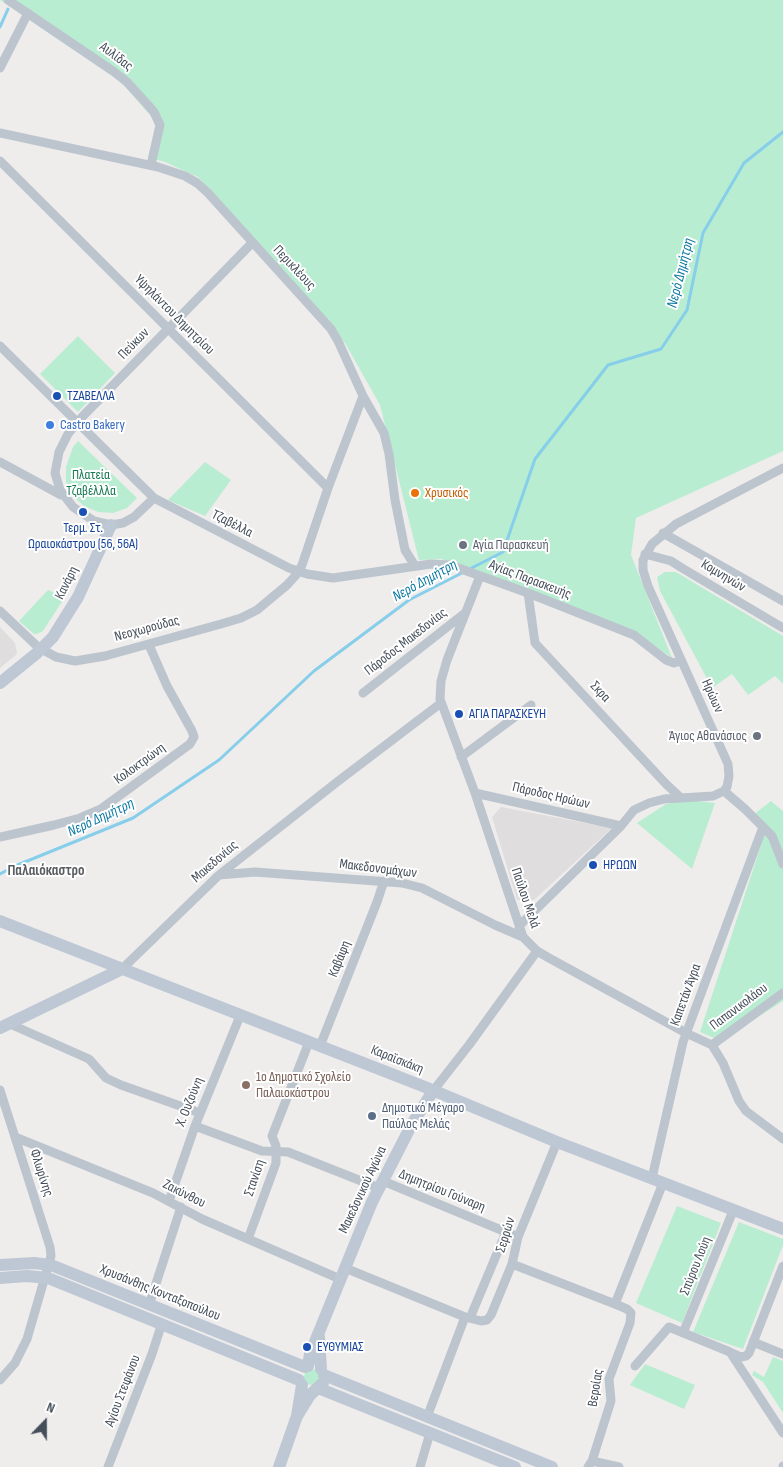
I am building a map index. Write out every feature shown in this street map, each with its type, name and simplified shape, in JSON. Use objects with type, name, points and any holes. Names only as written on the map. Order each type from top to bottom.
[{"type":"street","name":"Αυλίδας","points":[[8,0],[113,71],[127,82],[154,112],[160,125],[151,166]]},
{"type":"street","points":[[0,68],[28,13]]},
{"type":"street","name":"Περικλέους","points":[[0,133],[180,174],[197,183],[208,192],[331,329],[338,341],[363,396],[384,433],[389,454],[393,493],[405,550],[415,566]]},
{"type":"street","name":"Υψηλάντου Δημητρίου","points":[[0,161],[328,488]]},
{"type":"street","name":"Πεύκων","points":[[77,422],[252,243]]},
{"type":"street","name":"Τζαβέλλα","points":[[0,346],[154,498],[298,572]]},
{"type":"street","points":[[298,572],[363,396]]},
{"type":"street","points":[[77,422],[68,434],[57,459],[56,480],[63,495],[73,507],[94,521],[111,525],[121,524],[130,520],[154,498]]},
{"type":"street","points":[[0,462],[63,495]]},
{"type":"street","points":[[645,554],[663,533],[686,517],[783,468]]},
{"type":"street","name":"Κανάρη","points":[[41,650],[53,637],[73,606],[111,525]]},
{"type":"street","points":[[663,533],[783,602]]},
{"type":"street","name":"Κομνηνών","points":[[645,554],[682,568],[783,628]]},
{"type":"street","name":"Ηρώων","points":[[645,554],[642,566],[645,578],[728,764],[729,776],[727,787],[724,791]]},
{"type":"street","name":"Αγίας Παρασκευής","points":[[298,572],[333,578],[415,566],[444,564],[528,593],[634,635],[670,662],[681,661]]},
{"type":"street","name":"Νεοχωρούδας","points":[[0,611],[41,650],[60,659],[75,661],[105,656],[148,645],[250,614],[271,600],[298,572]]},
{"type":"street","name":"Παύλου Μελά","points":[[480,576],[441,681],[441,703],[475,793],[523,937],[537,951],[686,1033],[712,1045]]},
{"type":"street","name":"Σκρα","points":[[528,593],[535,643],[680,797]]},
{"type":"street","name":"Πάροδος Μακεδονίας","points":[[363,693],[465,613]]},
{"type":"street","name":"Κολοκτρώνη","points":[[0,837],[80,818],[101,809],[190,744],[194,738],[192,731],[166,686],[148,645]]},
{"type":"street","points":[[0,683],[41,650]]},
{"type":"street","name":"Μακεδονίας","points":[[5,1026],[122,969],[219,875],[441,703]]},
{"type":"street","points":[[462,756],[531,705]]},
{"type":"street","points":[[519,926],[621,826],[634,810],[664,799],[713,796],[724,791],[772,836],[783,864]]},
{"type":"street","name":"Πάροδος Ηρώων","points":[[475,793],[621,826]]},
{"type":"street","name":"Καπετάν Άγρα","points":[[615,1304],[657,1181],[686,1033],[763,828]]},
{"type":"street","name":"Μακεδονομάχων","points":[[219,875],[254,872],[384,881],[422,888],[523,937]]},
{"type":"street","name":"Καβάφη","points":[[315,1044],[377,902],[384,881]]},
{"type":"street","name":"Καραϊσκάκη","points":[[0,921],[434,1091],[557,1142],[733,1211],[783,1228]]},
{"type":"street","name":"Μακεδονικού Αγώνα","points":[[314,1369],[310,1354],[342,1273],[381,1185],[417,1114],[537,951]]},
{"type":"street","name":"Παπανικολάου","points":[[712,1045],[783,993]]},
{"type":"street","name":"Χ. Ουζούνη","points":[[170,1201],[195,1126],[240,1016]]},
{"type":"street","points":[[5,1026],[89,1059],[106,1078],[121,1085],[200,1113]]},
{"type":"street","name":"Στανίση","points":[[248,1239],[276,1163],[276,1152],[272,1136],[315,1044]]},
{"type":"street","points":[[712,1045],[723,1063],[739,1101],[746,1111],[783,1139]]},
{"type":"street","name":"Φλωρίνης","points":[[0,1090],[50,1247],[51,1256],[24,1346],[11,1369],[0,1380]]},
{"type":"street","name":"Δημητρίου Γούναρη","points":[[195,1126],[262,1152],[288,1152],[518,1237]]},
{"type":"street","name":"Ζακύνθου","points":[[15,1137],[170,1201],[202,1219],[248,1239],[468,1318]]},
{"type":"street","name":"Σερρών","points":[[468,1318],[484,1321],[489,1318],[512,1264],[518,1237],[557,1142]]},
{"type":"street","points":[[149,1305],[181,1207]]},
{"type":"street","name":"Σπύρου Λούη","points":[[684,1333],[733,1211]]},
{"type":"street","name":"Σερρών","points":[[427,1417],[506,1232]]},
{"type":"street","name":"Χρυσάνθης Κονταξοπούλου","points":[[0,1265],[28,1263],[301,1382]]},
{"type":"street","points":[[512,1264],[615,1304]]},
{"type":"street","points":[[635,1366],[669,1327],[741,1357],[746,1356],[783,1266]]},
{"type":"street","name":"Χρυσάνθης Κονταξοπούλου","points":[[0,1278],[27,1276],[47,1271],[149,1305],[314,1369],[552,1467]]},
{"type":"street","name":"Βεροίας","points":[[590,1464],[610,1401],[609,1379],[630,1323],[631,1313],[627,1309],[615,1304]]},
{"type":"street","name":"Αγίου Στεφάνου","points":[[108,1467],[149,1362],[162,1323]]},
{"type":"street","points":[[753,1342],[783,1354]]},
{"type":"street","points":[[730,1352],[783,1434]]},
{"type":"street","points":[[279,1467],[297,1416],[310,1395],[323,1383],[314,1369],[300,1372],[301,1382],[297,1416]]},
{"type":"street","points":[[301,1382],[308,1390],[317,1389],[515,1467]]},
{"type":"street","points":[[420,1467],[430,1433]]},
{"type":"street","points":[[590,1464],[619,1467]]},
{"type":"shaded area","points":[[0,627],[15,643],[17,654],[0,668]]},
{"type":"shaded area","points":[[501,807],[612,828],[534,900],[517,900],[492,817]]},
{"type":"green space","points":[[0,0],[783,0],[783,451],[636,518],[631,555],[672,658],[631,629],[441,559],[419,560],[380,405],[345,343],[198,177],[165,162],[148,157],[157,123],[118,80]]},
{"type":"green space","points":[[78,336],[115,373],[78,412],[40,374]]},
{"type":"green space","name":"Πλατεία Τζαβέλλλα","points":[[78,441],[137,498],[127,508],[113,513],[98,512],[84,506],[74,497],[66,482],[66,467],[73,447]]},
{"type":"green space","points":[[205,462],[231,480],[205,516],[168,500]]},
{"type":"green space","points":[[665,572],[676,572],[783,636],[783,684],[775,676],[748,695],[732,674],[712,688],[660,591],[657,577]]},
{"type":"green space","points":[[48,590],[65,597],[43,631],[34,634],[19,621]]},
{"type":"green space","points":[[690,800],[715,803],[692,869],[637,823],[666,804]]},
{"type":"green space","points":[[771,801],[783,811],[783,1001],[721,1041],[700,1032],[764,836],[753,815]]},
{"type":"green space","points":[[677,1206],[721,1223],[682,1323],[636,1303]]},
{"type":"green space","points":[[739,1222],[783,1239],[783,1245],[743,1349],[693,1332]]},
{"type":"green space","points":[[773,1357],[783,1361],[783,1413],[763,1382],[752,1375],[754,1371],[764,1377]]},
{"type":"green space","points":[[645,1364],[695,1385],[684,1409],[630,1385]]},
{"type":"green space","points":[[312,1369],[320,1377],[312,1385],[304,1377]]},
{"type":"waterway","points":[[0,27],[8,9]]},
{"type":"waterway","name":"Νερό Δημήτρη","points":[[0,874],[15,866],[133,818],[219,760],[314,671],[409,600],[503,552],[535,459],[608,365],[661,349],[687,310],[703,233],[744,163],[783,132]]},
{"type":"place","name":"ΤΖΑΒΕΛΛΑ","points":[[57,396]]},
{"type":"place","name":"Castro Bakery","points":[[50,425]]},
{"type":"place","name":"Χρυσικός","points":[[415,493]]},
{"type":"place","name":"Τερμ. Στ. Ωραιοκάστρου (56, 56Α)","points":[[83,512]]},
{"type":"place","name":"Αγία Παρασκευή","points":[[463,545]]},
{"type":"place","name":"ΑΓΙΑ ΠΑΡΑΣΚΕΥΗ","points":[[459,714]]},
{"type":"place","name":"Άγιος Αθανάσιος","points":[[757,736]]},
{"type":"place","name":"ΗΡΩΩΝ","points":[[593,865]]},
{"type":"place","name":"1ο Δημοτικό Σχολείο Παλαιοκάστρου","points":[[246,1085]]},
{"type":"place","name":"Δημοτικό Μέγαρο Παύλος Μελάς","points":[[372,1116]]},
{"type":"place","name":"ΕΥΘΥΜΙΑΣ","points":[[307,1347]]},
{"type":"district","name":"Παλαιόκαστρο","points":[[46,871]]}]
